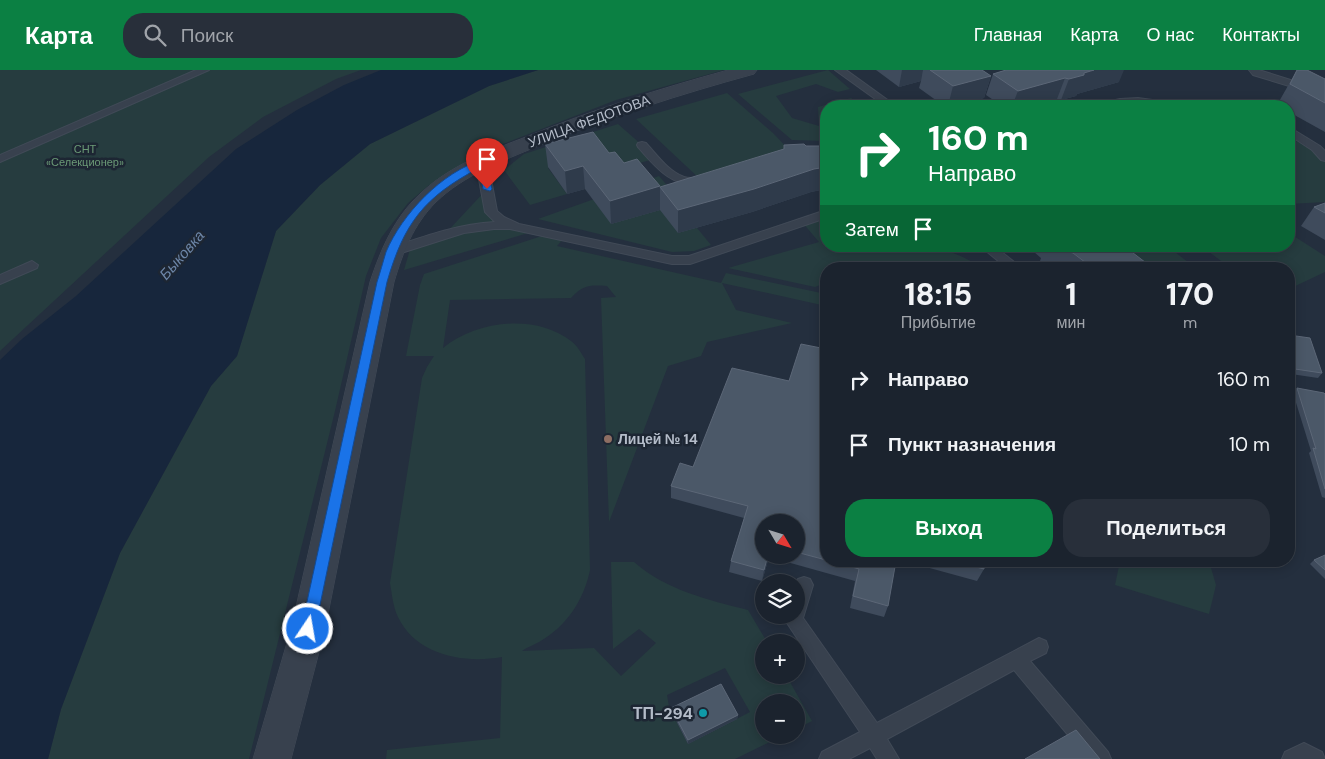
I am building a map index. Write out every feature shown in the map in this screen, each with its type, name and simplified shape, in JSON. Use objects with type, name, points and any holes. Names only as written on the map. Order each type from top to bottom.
[{"type":"street","name":"УЛИЦА ФЕДОТОВА","points":[[272,759],[308,629],[382,282],[391,252],[404,228],[431,195],[449,180],[482,163],[546,136],[619,109],[748,70]]},
{"type":"lane","points":[[0,159],[204,70]]},
{"type":"lane","points":[[840,70],[882,100]]},
{"type":"lane","points":[[1254,70],[1313,90],[1325,86]]},
{"type":"lane","points":[[1295,134],[1316,148],[1325,158]]},
{"type":"lane","points":[[642,145],[665,171],[674,176],[693,182],[711,178]]},
{"type":"lane","points":[[482,163],[491,212],[500,220],[515,226]]},
{"type":"lane","points":[[391,252],[462,229],[493,224],[515,226],[672,260],[690,260],[820,216]]},
{"type":"lane","points":[[994,252],[1008,262]]},
{"type":"lane","points":[[0,280],[32,265]]},
{"type":"lane","points":[[797,624],[889,759]]},
{"type":"lane","points":[[829,759],[1039,647]]},
{"type":"lane","points":[[1017,660],[1101,759]]},
{"type":"lane","points":[[1292,759],[1304,753],[1315,759]]},
{"type":"green space","name":"СНТ «Селекционер»","points":[[0,70],[361,70],[336,79],[263,117],[209,157],[0,351]]},
{"type":"green space","points":[[538,70],[724,70],[616,100],[498,146],[456,168],[428,186],[408,203],[381,238],[366,276],[335,411],[249,759],[48,759],[61,709],[120,553],[211,386],[237,356],[276,231],[320,185],[370,144],[489,86]]},
{"type":"green space","points":[[828,70],[850,89],[838,92],[816,84],[776,96],[792,118],[819,126],[818,107],[820,106],[820,141],[792,140],[738,94]]},
{"type":"green space","points":[[727,93],[773,133],[793,154],[702,181],[636,119]]},
{"type":"green space","points":[[618,124],[642,145],[654,159],[607,172],[548,168],[567,194],[530,205],[504,170],[524,154]]},
{"type":"green space","points":[[1295,141],[1316,148],[1325,158],[1325,202],[1295,204]]},
{"type":"green space","points":[[659,176],[682,203],[697,228],[711,245],[694,251],[672,252],[538,219]]},
{"type":"green space","points":[[487,189],[500,220],[535,231],[404,270],[411,246],[444,235]]},
{"type":"green space","points":[[820,216],[820,252],[950,252],[971,262],[820,262],[820,285],[815,287],[728,268],[819,242],[802,222]]},
{"type":"green space","points":[[548,234],[565,237],[557,246],[721,283],[726,273],[820,293],[820,305],[722,283],[736,310],[792,323],[707,342],[701,356],[668,366],[609,522],[601,298],[616,297],[607,286],[587,287],[579,290],[571,298],[450,300],[443,348],[456,339],[472,332],[506,324],[523,324],[540,326],[557,332],[573,343],[585,359],[590,570],[583,592],[565,621],[549,636],[522,651],[594,648],[621,676],[656,643],[639,629],[613,649],[611,562],[634,562],[646,572],[688,593],[748,610],[762,634],[755,634],[755,684],[791,684],[797,694],[755,694],[755,744],[766,744],[735,759],[386,759],[387,750],[500,738],[502,657],[472,659],[442,654],[429,648],[416,640],[406,630],[396,613],[394,605],[390,583],[422,378],[434,356],[406,356],[420,285],[424,274]],"holes":[[[725,668],[750,712],[688,744],[669,707],[667,695]]]},
{"type":"green space","points":[[1295,237],[1325,256],[1325,272],[1295,286],[1295,262],[1223,262],[1209,252],[1295,252]]},
{"type":"green space","points":[[1119,252],[1175,252],[1188,262],[1131,262]]},
{"type":"green space","points":[[1119,567],[1211,567],[1216,585],[1209,614],[1115,585]]},
{"type":"green space","points":[[805,709],[812,721],[805,724]]},
{"type":"water","name":"Быковка","points":[[381,70],[538,70],[489,86],[370,144],[320,185],[276,231],[237,356],[211,386],[120,553],[61,709],[48,759],[0,759],[0,360],[22,339],[76,296],[236,149],[297,110],[344,85]]},
{"type":"building","points":[[930,70],[982,70],[991,76],[953,86]]},
{"type":"building","points":[[1006,70],[1094,70],[1084,73],[1084,75],[1069,79],[1065,78],[1018,91],[993,74]]},
{"type":"building","points":[[1297,70],[1307,70],[1325,79],[1325,103],[1290,84]]},
{"type":"building","points":[[593,132],[609,153],[615,152],[624,163],[637,159],[660,186],[610,201],[583,166],[565,171],[545,144]]},
{"type":"building","points":[[804,144],[806,146],[820,146],[820,168],[678,210],[660,187],[784,149],[784,145]]},
{"type":"building","points":[[1325,203],[1325,213],[1314,207]]},
{"type":"building","points":[[1069,252],[1132,252],[1145,262],[1085,262]]},
{"type":"building","points":[[1295,336],[1310,338],[1322,373],[1295,369]]},
{"type":"building","points":[[801,344],[820,348],[820,558],[805,554],[805,514],[755,514],[755,564],[766,564],[764,570],[731,561],[748,506],[671,486],[680,463],[693,467],[732,368],[789,381]]},
{"type":"building","points":[[1297,388],[1325,394],[1325,489],[1313,448],[1316,449]]},
{"type":"building","points":[[1325,555],[1325,570],[1314,560]]},
{"type":"building","points":[[852,567],[895,567],[888,606],[853,596],[859,569]]},
{"type":"building","name":"ТП-294","points":[[721,684],[738,715],[688,740],[671,708]]},
{"type":"building","points":[[1076,730],[1100,759],[1025,759]]},
{"type":"place","name":"Лицей № 14","points":[[608,439]]},
{"type":"place","name":"ТП-294","points":[[703,713]]},
{"type":"route","points":[[308,629],[382,282],[391,252],[416,211],[449,180],[482,163],[487,189]]}]
